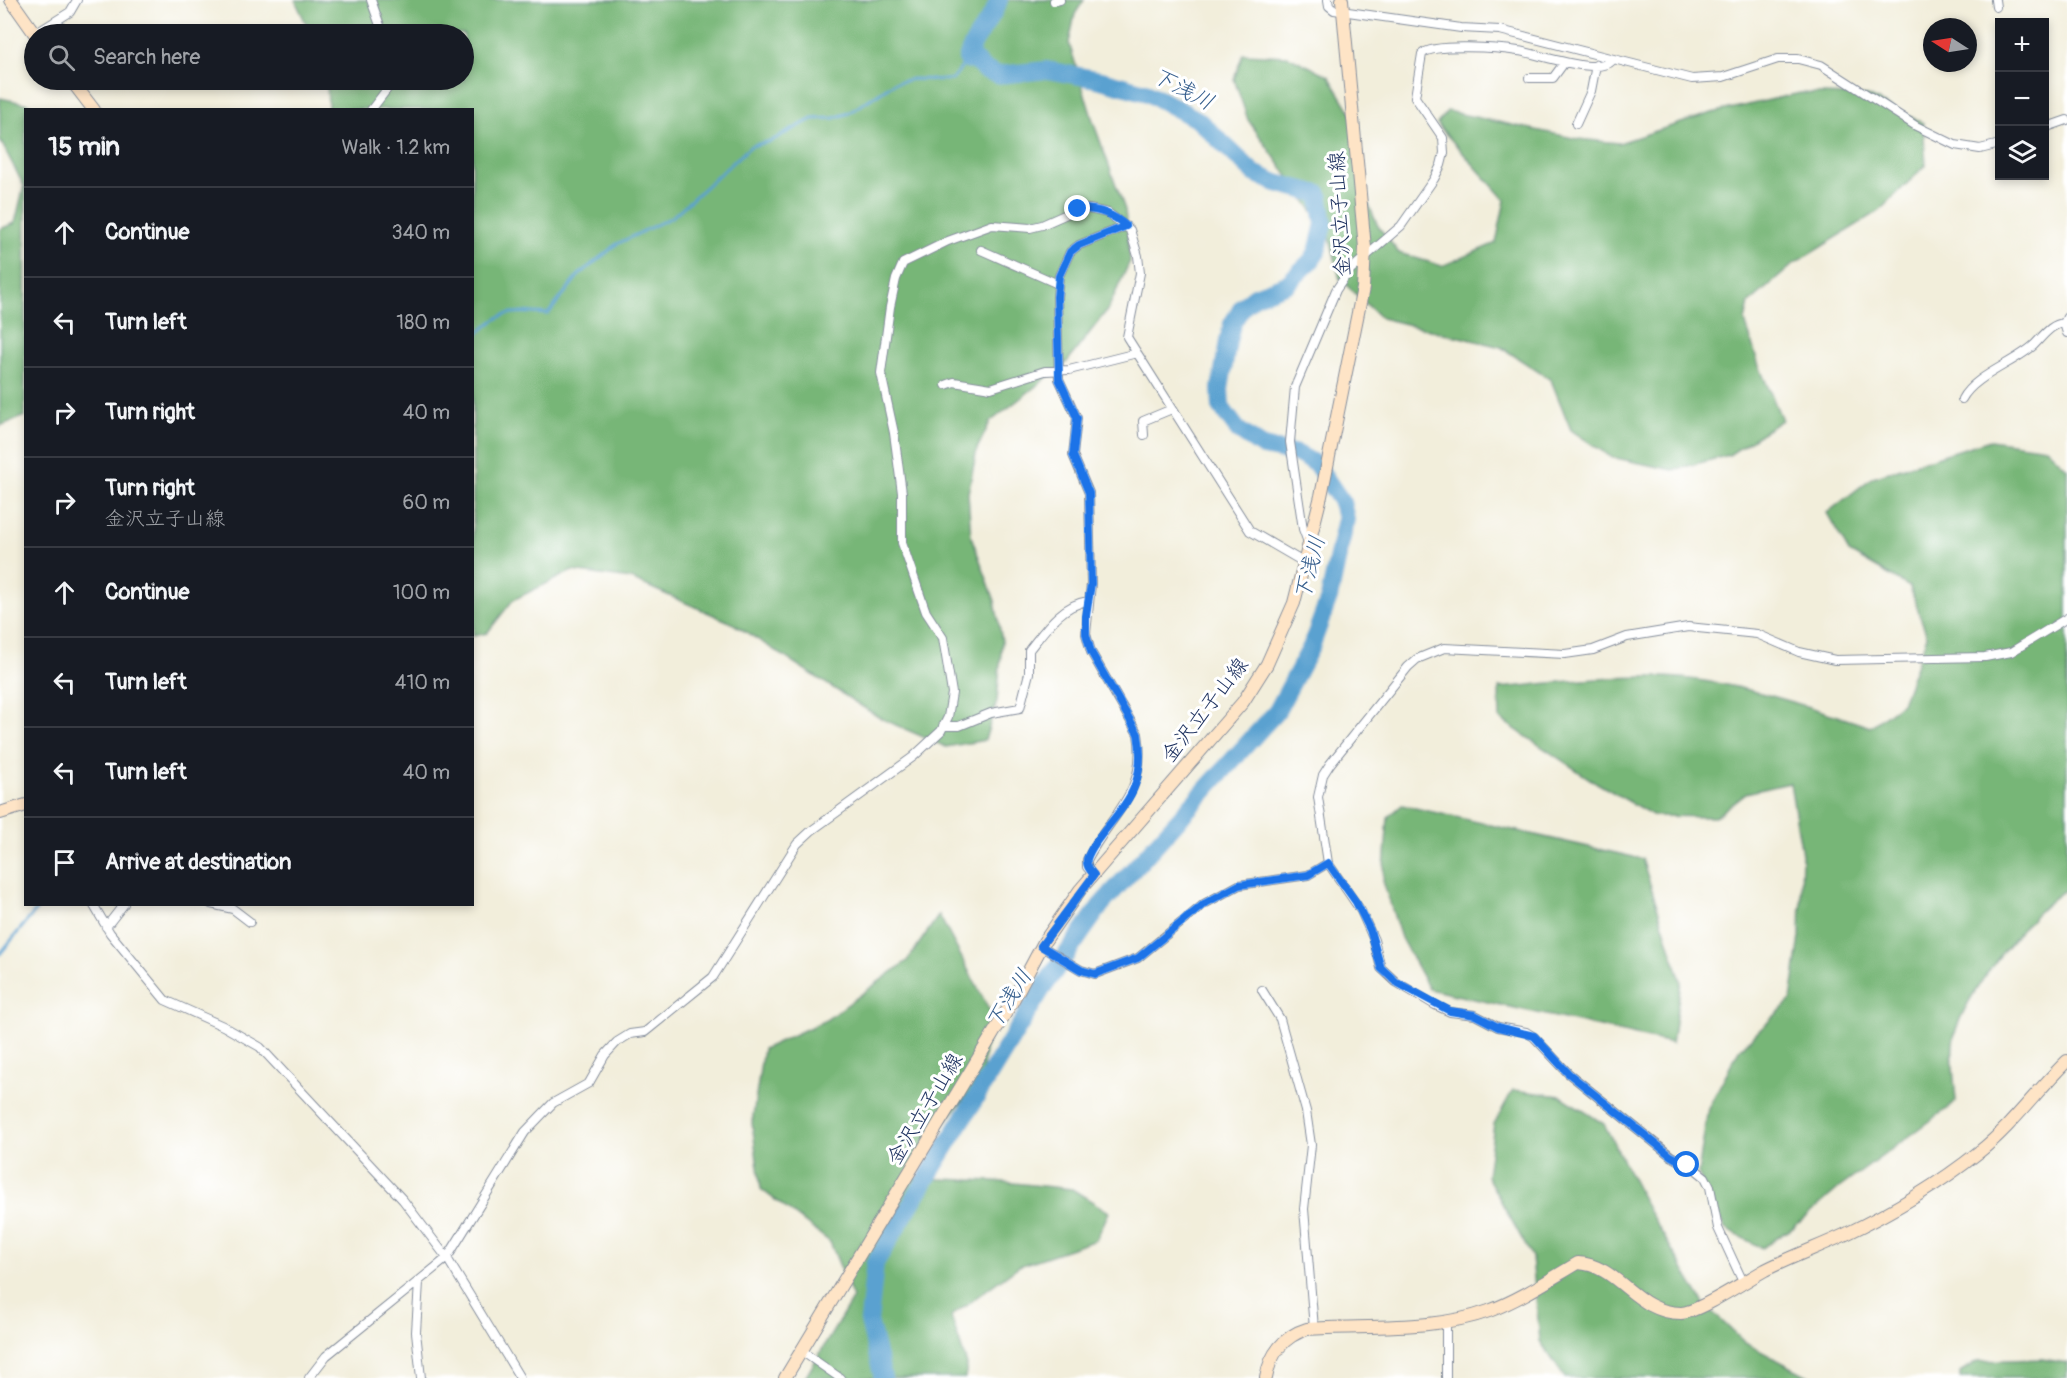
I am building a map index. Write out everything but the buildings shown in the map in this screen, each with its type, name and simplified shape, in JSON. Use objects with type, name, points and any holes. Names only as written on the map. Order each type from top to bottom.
[{"type":"street","points":[[11,0],[28,24]]},
{"type":"street","points":[[51,24],[70,12],[77,0]]},
{"type":"street","points":[[371,0],[379,24]]},
{"type":"street","points":[[1328,0],[1331,8],[1343,5],[1461,28],[1500,30],[1692,79],[1730,75],[1778,59],[1810,62],[1831,71],[1916,126],[1955,145],[1972,149],[1995,145]]},
{"type":"street","name":"金沢立子山線","points":[[784,1378],[1011,1004],[1041,946],[1094,875],[1243,702],[1267,664],[1294,603],[1329,460],[1364,288],[1365,257],[1343,5]]},
{"type":"street","points":[[1309,545],[1303,529],[1291,451],[1295,387],[1336,290],[1365,257],[1401,226],[1434,179],[1441,165],[1444,153],[1443,138],[1415,98],[1419,62],[1426,50],[1443,47],[1515,50],[1564,63],[1596,65],[1605,65],[1613,60]]},
{"type":"street","points":[[1529,78],[1553,78],[1564,63]]},
{"type":"street","points":[[1576,124],[1592,91],[1596,65]]},
{"type":"street","points":[[79,90],[92,108]]},
{"type":"street","points":[[373,108],[386,90]]},
{"type":"street","points":[[2049,126],[2067,120]]},
{"type":"street","points":[[309,1378],[326,1356],[447,1258],[525,1132],[538,1116],[553,1103],[589,1083],[605,1055],[617,1042],[630,1034],[645,1032],[651,1028],[713,977],[797,844],[811,831],[913,757],[943,726],[948,717],[952,693],[950,668],[943,638],[926,612],[902,543],[902,492],[894,433],[881,373],[898,273],[903,263],[948,241],[992,225],[1030,228],[1078,209],[1089,208],[1116,217],[1134,236],[1140,273],[1127,337],[1250,531],[1305,563]]},
{"type":"street","points":[[1094,875],[1088,867],[1087,860],[1093,848],[1122,809],[1135,785],[1140,749],[1138,734],[1091,652],[1086,634],[1091,584],[1089,493],[1073,455],[1077,418],[1059,379],[1058,284],[1070,252],[1079,245],[1126,226]]},
{"type":"street","points":[[981,250],[1058,284]]},
{"type":"street","points":[[1962,399],[1970,387],[2010,363],[2052,327],[2066,320],[2067,333]]},
{"type":"street","points":[[946,385],[954,382],[991,387],[1045,371],[1097,364],[1137,353]]},
{"type":"street","points":[[1144,435],[1143,421],[1172,409]]},
{"type":"street","points":[[943,726],[959,726],[983,715],[1020,708],[1029,673],[1029,650],[1062,611],[1074,603],[1088,601]]},
{"type":"street","points":[[1743,1282],[1718,1228],[1710,1187],[1705,1177],[1671,1156],[1568,1073],[1534,1036],[1498,1027],[1475,1015],[1450,1011],[1396,982],[1381,968],[1370,930],[1356,902],[1328,863],[1318,804],[1323,775],[1408,667],[1417,659],[1436,650],[1455,648],[1566,654],[1593,650],[1646,633],[1694,627],[1757,634],[1799,652],[1835,660],[1984,657],[2011,652],[2067,618]]},
{"type":"street","points":[[0,813],[24,806]]},
{"type":"street","points":[[1041,946],[1081,970],[1095,974],[1138,958],[1204,904],[1239,885],[1308,875],[1328,863]]},
{"type":"street","points":[[94,906],[106,927],[165,1000],[223,1026],[260,1047],[403,1200],[447,1258],[520,1378]]},
{"type":"street","points":[[106,927],[122,906]]},
{"type":"street","points":[[220,906],[233,909],[250,922]]},
{"type":"street","points":[[1262,990],[1280,1019],[1306,1111],[1311,1145],[1304,1209],[1314,1328]]},
{"type":"street","points":[[1266,1378],[1276,1351],[1295,1333],[1314,1328],[1446,1321],[1488,1311],[1512,1301],[1578,1263],[1595,1266],[1653,1308],[1666,1312],[1696,1311],[1743,1282],[1846,1234],[1962,1165],[2001,1132],[2067,1061]]},
{"type":"street","points":[[419,1282],[416,1332],[421,1378]]},
{"type":"street","points":[[1446,1321],[1446,1378]]},
{"type":"street","points":[[800,1350],[840,1378]]},
{"type":"green space","points":[[295,0],[1084,0],[1075,14],[1069,43],[1094,124],[1125,210],[1130,261],[1108,309],[1067,362],[990,422],[977,449],[968,493],[971,536],[995,601],[1002,641],[997,701],[985,740],[946,747],[880,718],[732,623],[631,579],[572,571],[513,600],[487,633],[474,636],[474,108],[328,108],[327,90],[474,90],[474,24],[306,24]]},
{"type":"green space","points":[[1243,54],[1288,56],[1329,76],[1352,114],[1360,185],[1378,226],[1399,253],[1442,266],[1496,243],[1505,200],[1437,124],[1447,111],[1578,139],[1619,143],[1712,113],[1800,93],[1868,96],[1923,123],[1926,165],[1878,212],[1795,263],[1749,303],[1745,321],[1759,366],[1782,420],[1729,455],[1673,470],[1611,457],[1571,430],[1551,380],[1501,347],[1381,318],[1340,279],[1329,234],[1248,120],[1234,79]]},
{"type":"green space","points":[[0,98],[28,104],[34,108],[24,108],[24,186],[0,140]]},
{"type":"green space","points":[[24,186],[24,416],[0,426],[0,229],[15,223]]},
{"type":"green space","points":[[1990,440],[2046,448],[2067,468],[2067,889],[2052,899],[2018,934],[2000,955],[1970,1000],[1954,1037],[1956,1102],[1839,1188],[1793,1228],[1762,1248],[1725,1229],[1698,1174],[1708,1108],[1739,1050],[1791,1000],[1800,937],[1802,854],[1790,783],[1746,793],[1715,817],[1654,816],[1590,779],[1500,719],[1499,688],[1621,678],[1687,679],[1713,682],[1768,695],[1870,727],[1902,703],[1927,636],[1910,587],[1849,552],[1827,513],[1873,477]]},
{"type":"green space","points":[[1402,805],[1642,859],[1681,981],[1672,1043],[1429,989],[1401,938],[1383,881],[1388,817]]},
{"type":"green space","points":[[939,915],[991,1013],[981,1079],[926,1144],[911,1178],[994,1181],[1072,1189],[1109,1212],[1096,1240],[1019,1266],[951,1316],[967,1365],[965,1378],[805,1378],[853,1298],[830,1242],[761,1189],[752,1123],[763,1049],[826,1020],[907,961]]},
{"type":"green space","points":[[1513,1090],[1561,1096],[1604,1124],[1650,1213],[1704,1304],[1745,1343],[1812,1378],[1565,1378],[1540,1341],[1532,1257],[1487,1176],[1494,1124]]},
{"type":"green space","points":[[2042,1359],[2067,1363],[2067,1378],[1960,1378],[1960,1372],[1977,1361]]},
{"type":"waterway","name":"下浅川","points":[[883,1378],[869,1321],[875,1263],[1042,989],[1101,905],[1277,711],[1311,647],[1329,598],[1346,519],[1342,502],[1316,464],[1298,454],[1263,447],[1238,430],[1221,407],[1220,389],[1232,324],[1243,306],[1255,296],[1287,284],[1311,261],[1317,252],[1324,224],[1319,194],[1276,183],[1254,173],[1198,120],[1148,93],[1101,80],[1047,70],[998,75],[983,69],[976,61],[967,60],[973,44],[999,0]]},
{"type":"waterway","points":[[474,337],[491,322],[507,314],[524,312],[548,314],[578,276],[596,261],[617,244],[672,217],[751,146],[771,141],[812,119],[834,118],[849,113],[894,83],[913,79],[952,80],[967,60]]},
{"type":"waterway","points":[[0,954],[39,906]]},
{"type":"route","points":[[1078,209],[1089,208],[1108,213],[1126,226],[1079,245],[1070,252],[1059,276],[1057,297],[1059,379],[1077,418],[1073,455],[1075,465],[1089,493],[1091,584],[1086,634],[1091,652],[1138,734],[1140,749],[1135,785],[1122,809],[1093,848],[1087,860],[1088,867],[1094,875],[1041,946],[1081,970],[1091,975],[1095,974],[1138,958],[1204,904],[1239,885],[1308,875],[1328,863],[1356,902],[1366,921],[1374,940],[1381,968],[1396,982],[1405,989],[1450,1011],[1475,1015],[1498,1027],[1526,1032],[1534,1036],[1568,1073],[1671,1156],[1687,1165]]}]
